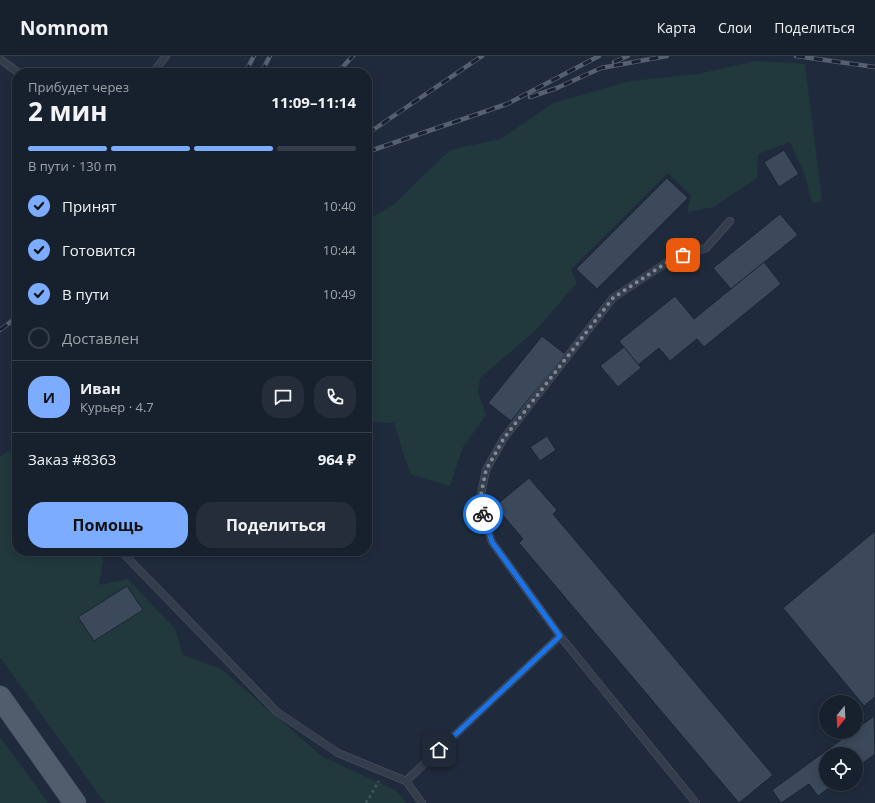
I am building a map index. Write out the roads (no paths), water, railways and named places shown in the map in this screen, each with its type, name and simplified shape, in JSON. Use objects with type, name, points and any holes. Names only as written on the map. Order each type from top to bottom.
[{"type":"main road","points":[[0,697],[75,803]]},
{"type":"lane","points":[[157,68],[166,56]]},
{"type":"lane","points":[[0,59],[13,68]]},
{"type":"lane","points":[[696,803],[560,636],[492,542],[479,504],[486,470],[504,438],[613,298],[672,259],[706,248],[730,221]]},
{"type":"lane","points":[[126,556],[276,712],[338,753],[406,781],[422,803]]},
{"type":"lane","points":[[406,781],[560,636]]},
{"type":"railway","points":[[248,68],[254,56]]},
{"type":"railway","points":[[264,68],[270,56]]},
{"type":"railway","points":[[342,68],[353,56]]},
{"type":"railway","points":[[372,131],[482,56]]},
{"type":"railway","points":[[372,150],[507,104],[599,56]]},
{"type":"railway","points":[[614,62],[628,56]]},
{"type":"railway","points":[[530,97],[557,88],[601,68],[667,56]]},
{"type":"railway","points":[[796,56],[875,67]]},
{"type":"railway","points":[[0,330],[12,321]]}]
